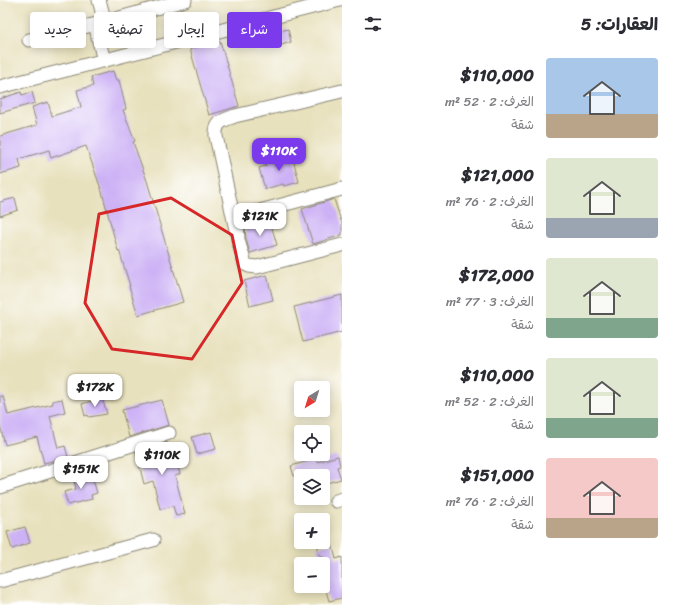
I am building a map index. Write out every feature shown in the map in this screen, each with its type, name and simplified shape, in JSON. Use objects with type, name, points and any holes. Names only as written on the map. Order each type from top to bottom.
[{"type":"street","points":[[99,0],[102,12]]},
{"type":"street","points":[[141,12],[185,0]]},
{"type":"street","points":[[0,87],[340,0]]},
{"type":"street","points":[[29,40],[94,25]]},
{"type":"street","points":[[101,48],[104,61]]},
{"type":"street","points":[[342,91],[225,119],[216,128],[216,136],[238,240],[245,264],[257,267],[342,245]]},
{"type":"street","points":[[238,240],[237,221],[248,220],[252,213],[342,189]]},
{"type":"street","points":[[0,487],[170,433]]},
{"type":"street","points":[[0,581],[153,540]]},
{"type":"highlighted area","points":[[171,198],[232,235],[242,283],[192,359],[112,349],[85,303],[99,214]]},
{"type":"building","points":[[288,29],[291,42],[282,45],[282,31]]},
{"type":"building","points":[[219,41],[239,106],[209,115],[190,49],[219,48]]},
{"type":"building","points":[[113,71],[116,80],[119,80],[126,109],[123,110],[135,141],[133,142],[147,181],[183,302],[138,315],[119,250],[118,251],[102,192],[86,146],[51,158],[49,150],[19,159],[21,168],[0,174],[0,136],[37,125],[32,107],[48,102],[52,116],[81,107],[77,90],[93,86],[91,77]]},
{"type":"building","points":[[21,92],[22,95],[32,92],[35,103],[0,113],[0,99]]},
{"type":"building","points":[[282,155],[284,161],[293,159],[299,182],[284,186],[283,184],[265,189],[259,168],[266,166],[264,160]]},
{"type":"building","points":[[15,198],[18,210],[0,216],[0,202]]},
{"type":"building","points":[[334,199],[342,224],[342,235],[313,244],[302,209]]},
{"type":"building","points":[[270,221],[277,245],[250,253],[245,228]]},
{"type":"building","points":[[267,275],[273,300],[250,306],[244,281]]},
{"type":"building","points":[[342,295],[342,332],[303,342],[294,307]]},
{"type":"building","points":[[0,396],[3,396],[8,415],[53,404],[52,401],[62,399],[65,412],[50,416],[58,448],[65,446],[68,457],[44,463],[37,437],[5,445],[0,425]]},
{"type":"building","points":[[102,398],[107,414],[89,417],[88,415],[85,416],[82,404]]},
{"type":"building","points":[[162,400],[169,425],[129,437],[122,410]]},
{"type":"building","points":[[211,432],[216,449],[197,454],[192,437]]},
{"type":"building","points":[[167,442],[170,456],[173,455],[175,464],[177,463],[180,474],[175,476],[185,514],[176,516],[173,506],[160,509],[153,481],[144,484],[136,452]]},
{"type":"building","points":[[338,456],[340,466],[337,467],[341,479],[330,482],[330,469],[294,469],[294,476],[291,466],[309,461],[330,461],[330,458]]},
{"type":"building","points":[[91,473],[97,493],[91,495],[92,499],[68,505],[64,492],[76,489],[73,477]]},
{"type":"building","points":[[25,527],[30,543],[12,549],[7,532]]},
{"type":"building","points":[[332,544],[336,559],[342,557],[342,598],[329,601],[327,593],[330,593],[330,557],[320,557],[317,549],[330,549],[330,545]]}]
